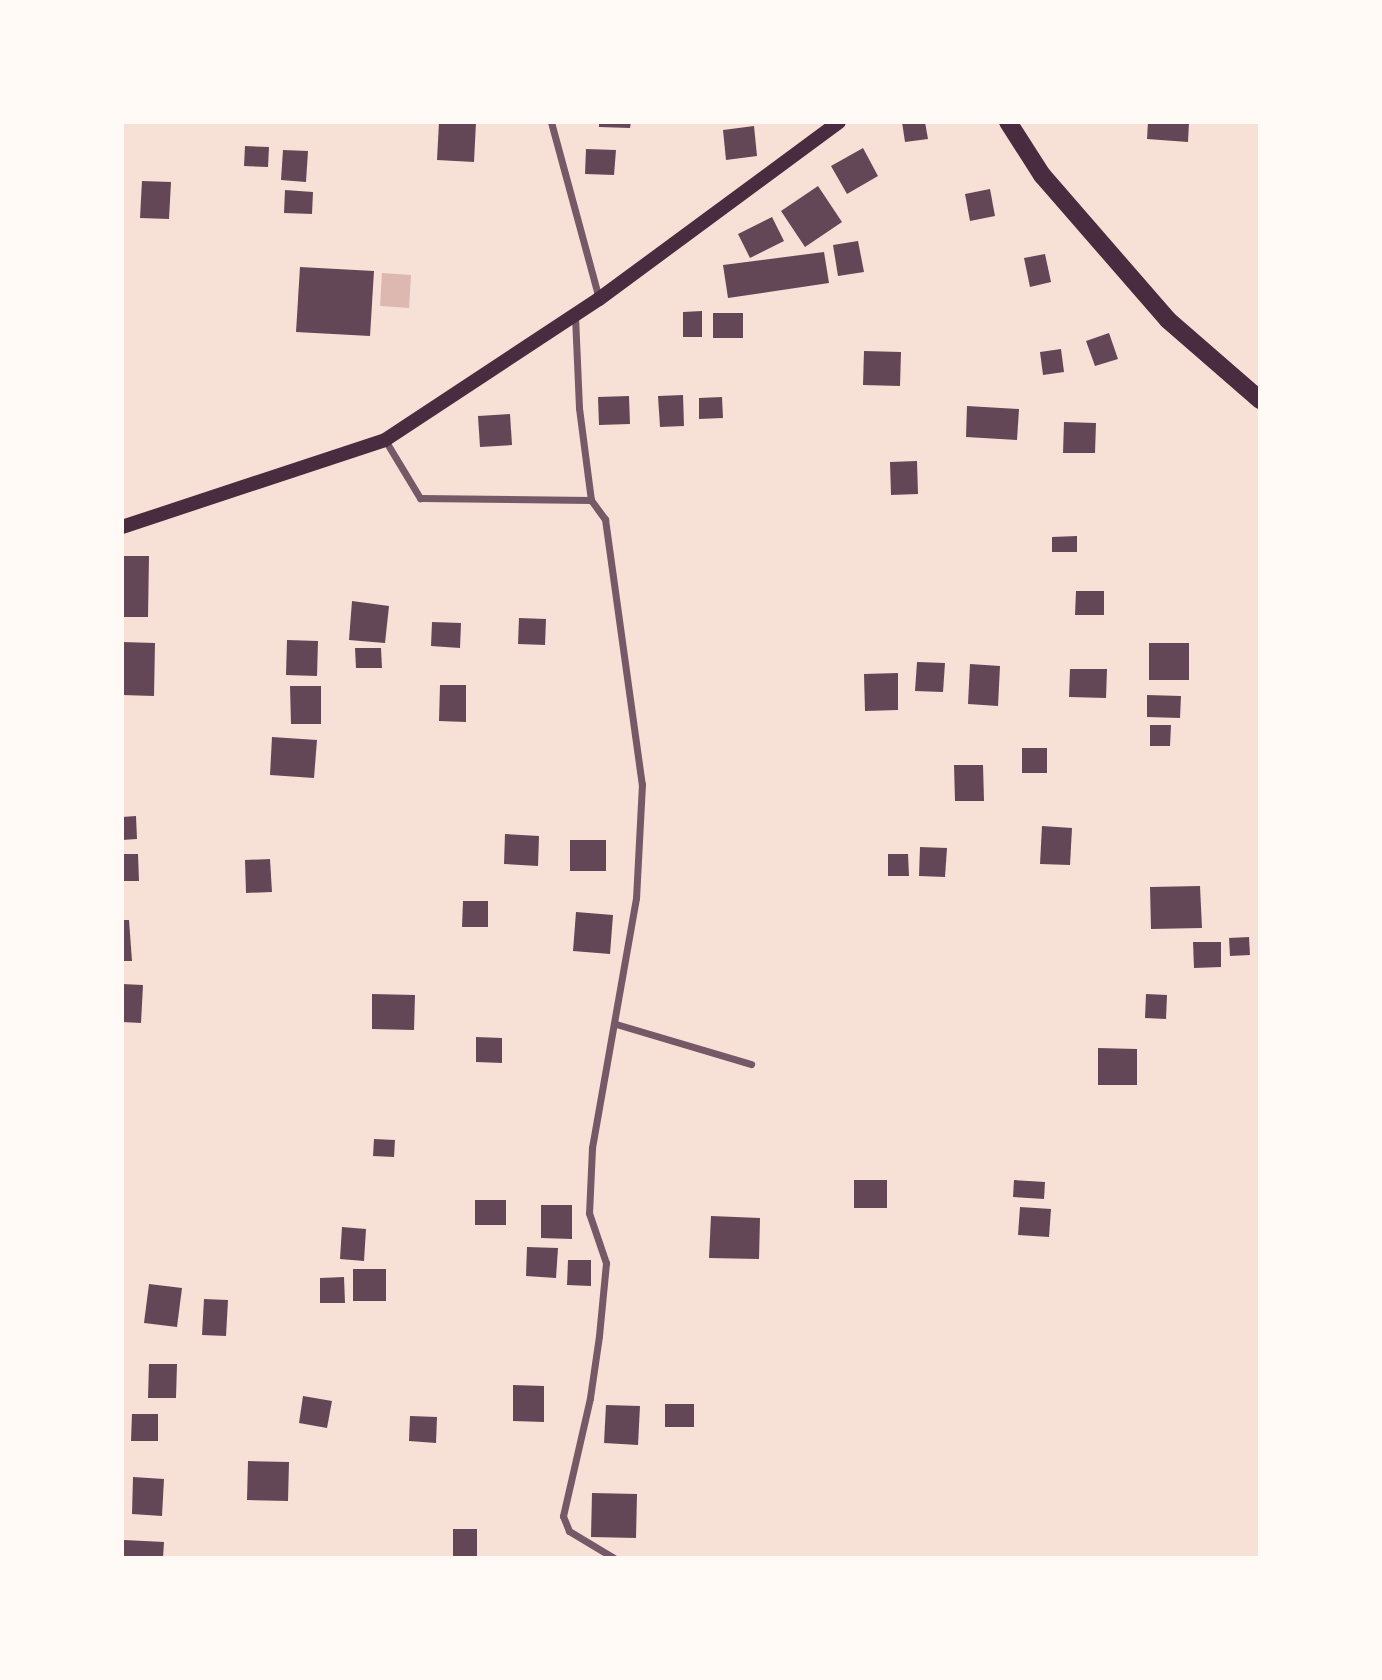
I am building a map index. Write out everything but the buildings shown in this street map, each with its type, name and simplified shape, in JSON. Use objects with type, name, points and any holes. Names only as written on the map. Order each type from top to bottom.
[{"type":"highway","points":[[1008,122],[1042,175],[1168,320],[1259,400]]},
{"type":"main road","points":[[122,527],[385,440],[599,299],[839,122]]},
{"type":"street","points":[[551,122],[599,299]]},
{"type":"street","points":[[575,315],[579,408],[591,500],[605,519],[642,784],[636,898],[616,1024],[592,1148],[589,1213],[606,1263],[599,1336],[590,1398],[563,1516],[569,1531],[614,1558]]},
{"type":"street","points":[[385,440],[420,498],[591,500]]},
{"type":"street","points":[[616,1024],[751,1064]]},
{"type":"shaded area","points":[[382,273],[411,275],[409,308],[380,306]]}]
